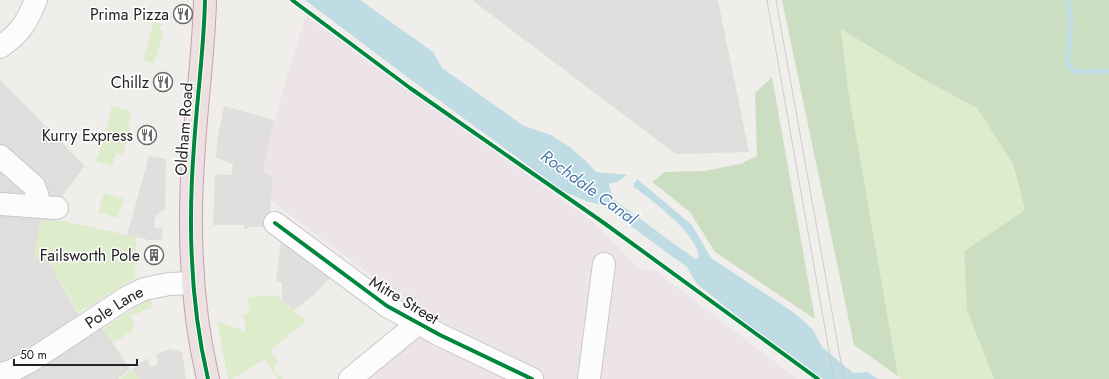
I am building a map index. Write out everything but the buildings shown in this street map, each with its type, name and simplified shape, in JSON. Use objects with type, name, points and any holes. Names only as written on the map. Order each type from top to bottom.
[{"type":"highway","name":"Oldham Road","points":[[205,0],[192,175],[193,283],[199,338],[208,379]]},
{"type":"street","points":[[0,47],[8,42],[23,28],[36,0]]},
{"type":"street","points":[[0,156],[34,186],[37,194],[48,207],[0,204]]},
{"type":"street","name":"Mitre Street","points":[[275,223],[387,306],[416,322],[532,379]]},
{"type":"street","points":[[589,379],[604,264]]},
{"type":"street","name":"Pole Lane","points":[[0,374],[9,372],[29,362],[126,298],[144,289],[170,284],[193,283]]},
{"type":"street","points":[[350,379],[411,329],[416,322]]},
{"type":"shaded area","points":[[472,0],[718,0],[749,152],[676,154]]},
{"type":"shaded area","points":[[307,16],[596,224],[640,269],[656,271],[797,379],[356,379],[434,322],[271,201],[273,176],[263,173],[274,120],[304,20]]},
{"type":"shaded area","points":[[0,80],[85,166],[63,195],[46,257],[77,313],[103,329],[130,369],[118,379],[0,379]]},
{"type":"shaded area","points":[[224,106],[274,120],[263,172],[273,176],[269,227],[248,227],[248,229],[244,229],[244,225],[213,225],[215,174],[232,175],[233,164],[216,158],[218,136]]},
{"type":"shaded area","points":[[149,156],[166,159],[165,209],[157,214],[154,221],[155,228],[163,229],[162,240],[149,240],[127,235]]},
{"type":"shaded area","points":[[281,240],[331,277],[315,294],[294,310],[282,300],[282,282],[276,282]]},
{"type":"shaded area","points":[[169,349],[182,352],[186,379],[140,379],[132,369],[147,358],[150,367],[158,364],[156,354]]},
{"type":"green space","points":[[782,0],[1109,0],[1109,379],[994,379],[967,310],[964,251],[1025,210],[1013,164],[977,108],[921,78],[841,29],[848,89],[898,376],[854,345]]},
{"type":"green space","points":[[154,22],[161,24],[160,30],[164,31],[154,64],[143,60]]},
{"type":"green space","points":[[841,29],[921,78],[977,108],[1013,164],[1025,210],[964,251],[967,310],[994,379],[901,379],[898,376],[848,89]]},
{"type":"green space","points":[[772,77],[815,319],[715,252],[690,212],[652,182],[665,172],[704,171],[740,164],[757,156],[755,93]]},
{"type":"green space","points":[[112,106],[128,110],[128,112],[131,113],[128,125],[131,126],[123,155],[116,153],[112,166],[96,161]]},
{"type":"green space","points":[[104,193],[124,199],[117,218],[98,212]]},
{"type":"green space","points":[[40,221],[64,221],[136,237],[135,278],[78,313],[46,257],[34,257]]},
{"type":"green space","points":[[276,295],[306,321],[271,350],[273,355],[279,361],[274,367],[275,372],[283,379],[277,379],[265,359],[232,379],[228,379],[217,321],[246,332],[243,314],[249,313],[248,297]]},
{"type":"green space","points":[[150,298],[153,307],[131,316],[135,327],[132,328],[133,332],[113,343],[103,329]]},
{"type":"green space","points":[[132,369],[140,379],[120,379]]},
{"type":"water","name":"Rochdale Canal","points":[[305,0],[360,0],[433,52],[442,68],[524,126],[551,135],[571,148],[596,172],[627,175],[619,181],[609,184],[613,199],[695,259],[699,257],[696,247],[682,228],[661,208],[633,186],[637,179],[692,225],[711,258],[796,314],[813,330],[822,347],[853,373],[867,372],[878,379],[823,379],[743,321],[697,284],[687,267],[602,205],[586,201],[563,191]]},
{"type":"waterway","points":[[1068,0],[1071,22],[1067,65],[1076,72],[1109,71]]},
{"type":"tram line","points":[[767,0],[834,379]]},
{"type":"tram line","points":[[776,0],[844,379]]},
{"type":"cycle path","points":[[205,0],[192,175],[191,234],[197,321],[208,379]]},
{"type":"cycle path","points":[[292,0],[410,88],[604,223],[818,379]]},
{"type":"cycle path","points":[[275,223],[387,306],[440,335],[532,379]]},
{"type":"place","name":"Prima Pizza","points":[[183,14]]},
{"type":"place","name":"Chillz","points":[[163,82]]},
{"type":"place","name":"Kurry Express","points":[[147,135]]},
{"type":"place","name":"Failsworth Pole","points":[[154,255]]}]
